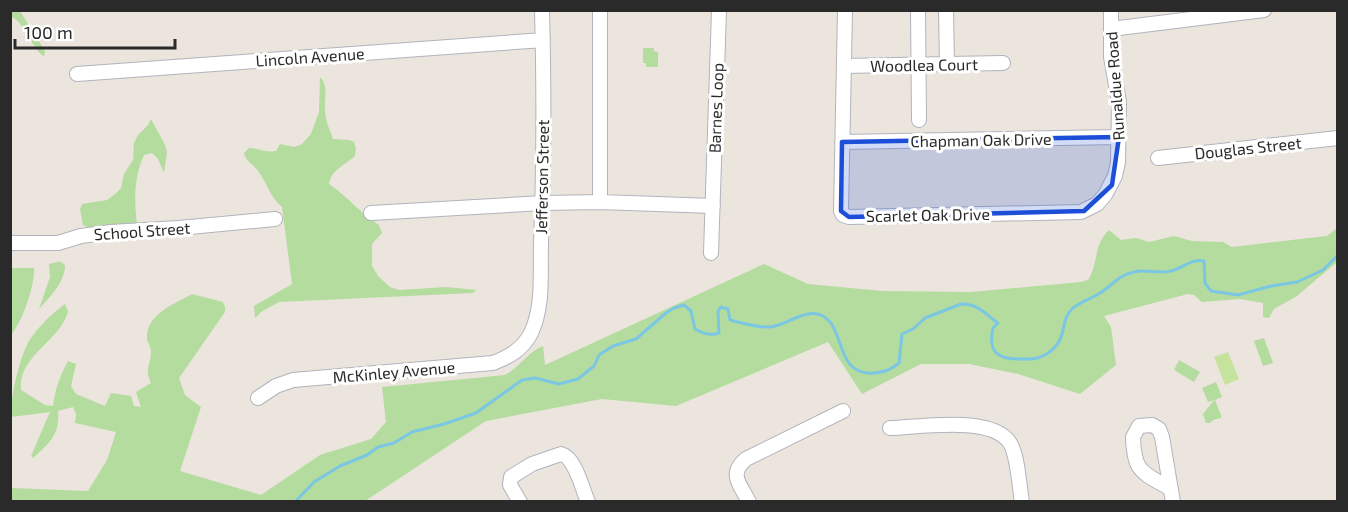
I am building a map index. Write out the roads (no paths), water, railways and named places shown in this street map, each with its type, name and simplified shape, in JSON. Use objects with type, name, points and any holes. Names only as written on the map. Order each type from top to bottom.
[{"type":"street","name":"Jefferson Street","points":[[526,341],[537,315],[539,301],[543,203],[542,10]]},
{"type":"street","points":[[600,10],[600,202]]},
{"type":"street","name":"Barnes Loop","points":[[711,253],[718,10]]},
{"type":"street","name":"Scarlet Oak Drive","points":[[845,10],[841,211],[847,217],[1081,212],[1097,204],[1105,195]]},
{"type":"street","points":[[918,10],[919,120]]},
{"type":"street","points":[[946,10],[947,64]]},
{"type":"street","name":"Runaldue Road","points":[[1105,195],[1112,185],[1118,167],[1119,137],[1119,102],[1111,57],[1111,10]]},
{"type":"street","points":[[1111,29],[1264,10]]},
{"type":"street","name":"Lincoln Avenue","points":[[76,74],[543,40]]},
{"type":"street","name":"Woodlea Court","points":[[844,66],[1003,63]]},
{"type":"street","name":"Chapman Oak Drive","points":[[843,142],[1119,137]]},
{"type":"street","name":"Douglas Street","points":[[1158,158],[1338,138]]},
{"type":"street","points":[[371,213],[543,203],[600,202],[713,206]]},
{"type":"street","name":"School Street","points":[[10,243],[58,243],[102,233],[275,219]]},
{"type":"street","name":"McKinley Avenue","points":[[258,398],[276,386],[293,380],[493,363],[508,358],[526,341]]},
{"type":"street","points":[[749,501],[736,475],[738,465],[843,411]]},
{"type":"street","points":[[890,428],[968,425],[983,426],[994,430],[1004,436],[1011,446],[1022,501]]},
{"type":"street","points":[[520,501],[510,485],[510,477],[532,464],[561,454],[571,460],[588,501]]},
{"type":"waterway","points":[[295,502],[314,482],[340,466],[367,455],[378,447],[394,443],[412,432],[476,413],[522,380],[535,378],[559,384],[578,379],[594,366],[599,355],[613,346],[636,339],[666,313],[684,305],[691,311],[695,329],[710,334],[719,333],[718,311],[721,307],[728,309],[730,320],[761,327],[777,326],[804,315],[823,316],[830,322],[847,360],[853,367],[862,372],[874,373],[887,370],[899,363],[902,334],[913,329],[925,318],[961,304],[977,307],[998,323],[993,328],[992,342],[995,352],[999,355],[1010,359],[1035,358],[1045,355],[1058,343],[1065,320],[1072,309],[1128,274],[1139,271],[1171,271],[1200,260],[1204,261],[1205,283],[1211,291],[1238,295],[1297,282],[1323,270],[1338,255]]}]
